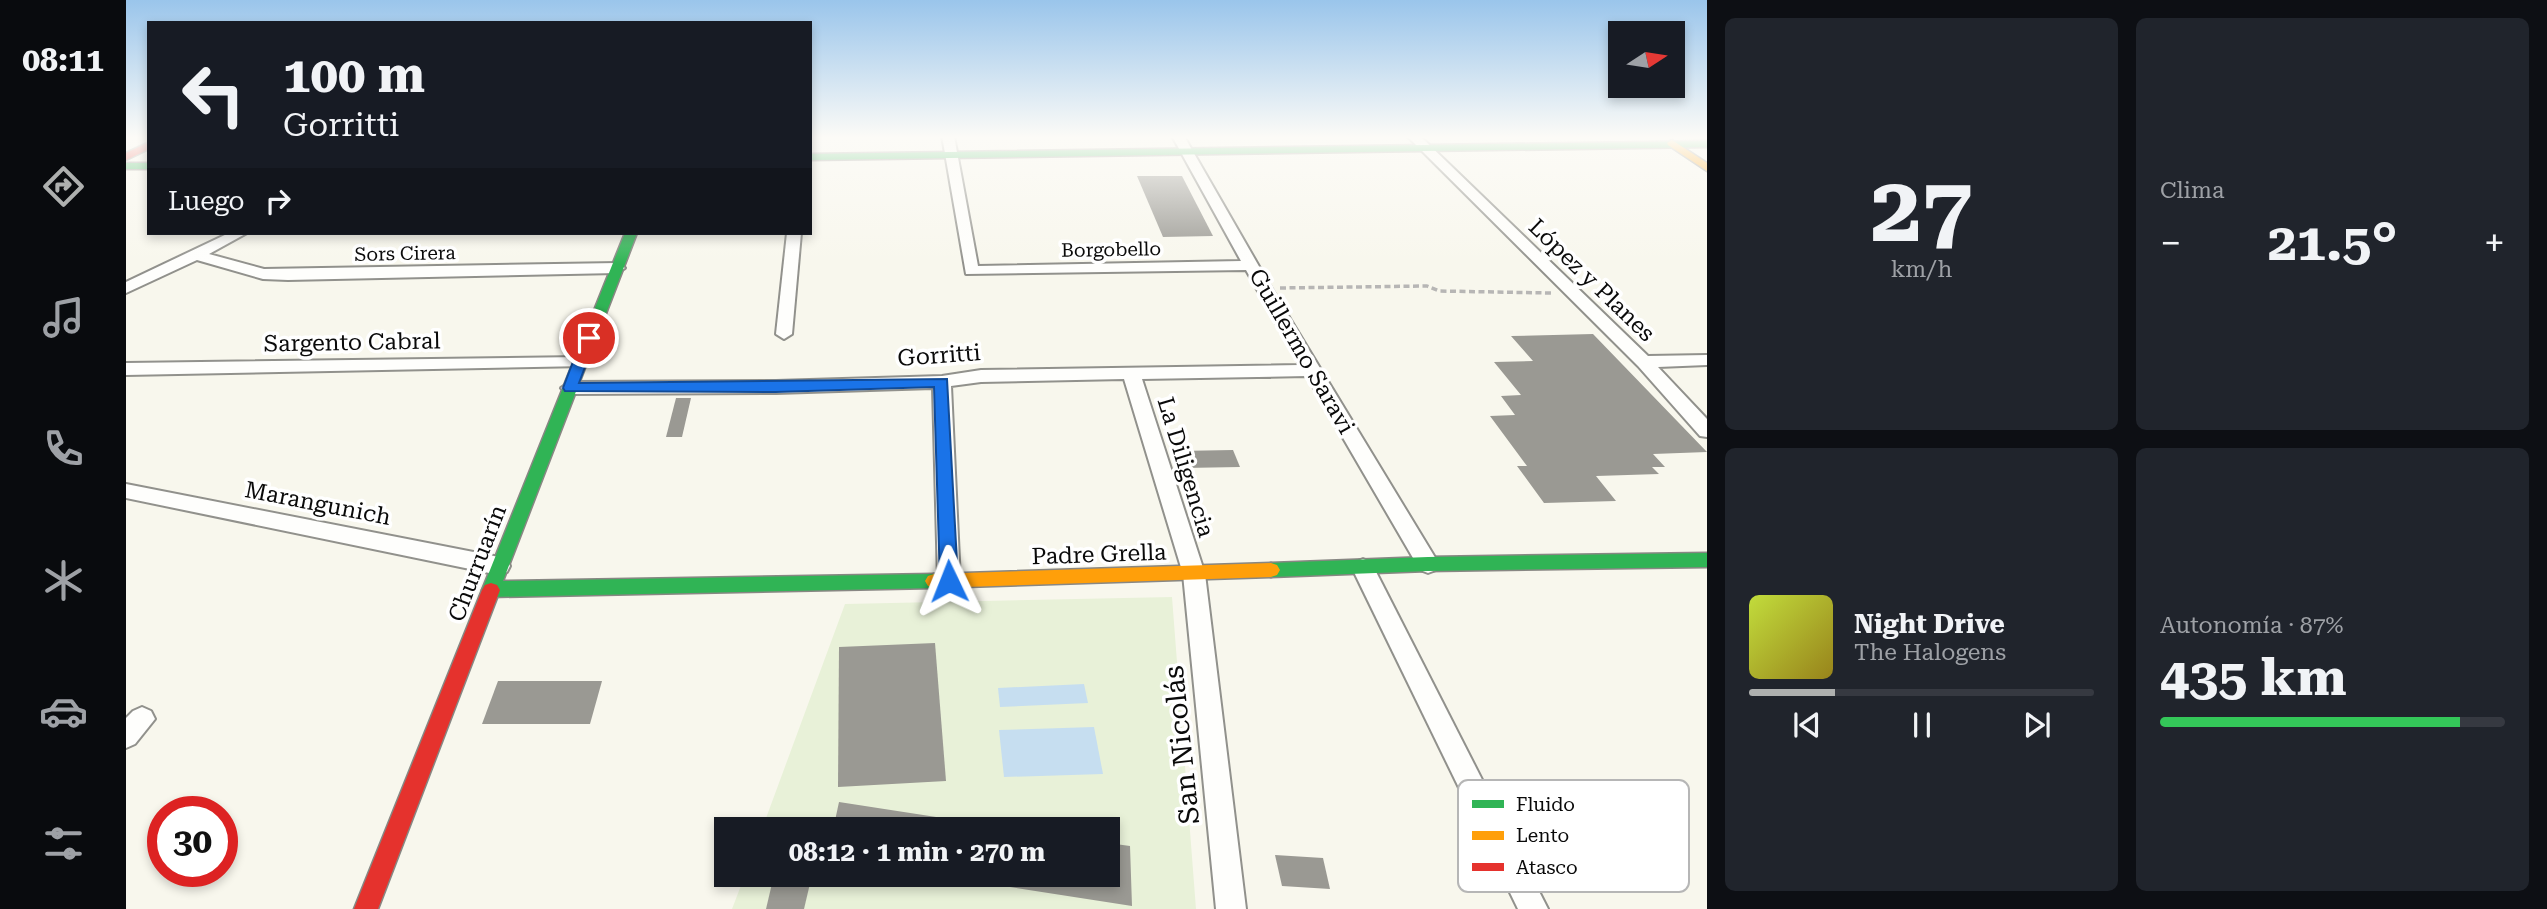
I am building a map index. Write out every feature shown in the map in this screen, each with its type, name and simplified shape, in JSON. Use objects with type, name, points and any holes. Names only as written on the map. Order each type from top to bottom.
[{"type":"street","points":[[955,178],[971,271]]},
{"type":"street","name":"Guillermo Saravi","points":[[1203,178],[1264,289],[1428,564]]},
{"type":"street","name":"López y Planes","points":[[1455,178],[1644,362],[1707,431]]},
{"type":"street","points":[[126,288],[236,235]]},
{"type":"street","name":"Churruarín","points":[[366,909],[630,235]]},
{"type":"street","points":[[783,334],[794,235]]},
{"type":"street","name":"Sors Cirera","points":[[197,255],[264,274],[288,275],[617,268]]},
{"type":"street","name":"Borgobello","points":[[971,271],[1251,265]]},
{"type":"street","points":[[1644,362],[1707,360]]},
{"type":"street","name":"Sargento Cabral","points":[[126,369],[580,362]]},
{"type":"street","name":"Gorritti","points":[[570,388],[776,387],[942,382],[981,376],[1312,370]]},
{"type":"street","name":"La Diligencia","points":[[1132,375],[1194,574]]},
{"type":"street","points":[[942,382],[949,581]]},
{"type":"street","name":"Marangunich","points":[[126,491],[499,566]]},
{"type":"street","name":"Padre Grella","points":[[492,589],[949,581],[1428,564],[1707,560]]},
{"type":"street","points":[[1363,568],[1469,780]]},
{"type":"street","name":"San Nicolás","points":[[1194,574],[1231,909]]},
{"type":"street","points":[[1525,892],[1533,909]]},
{"type":"path","points":[[1264,289],[1427,286],[1439,291],[1572,293]]},
{"type":"green space","points":[[1172,597],[1196,909],[732,909],[740,887],[1120,887],[1120,817],[766,817],[845,604]]},
{"type":"water","points":[[1084,684],[1088,703],[1000,707],[998,688]]},
{"type":"water","points":[[1094,727],[1103,774],[1004,777],[999,730]]},
{"type":"building","points":[[1138,178],[1183,178],[1213,236],[1163,237]]},
{"type":"building","points":[[1593,334],[1707,452],[1653,454],[1665,467],[1652,467],[1659,474],[1596,476],[1616,501],[1544,503],[1517,466],[1527,466],[1490,416],[1515,415],[1501,396],[1521,395],[1494,362],[1533,361],[1511,336]]},
{"type":"building","points":[[676,398],[691,398],[682,437],[666,437]]},
{"type":"building","points":[[1233,450],[1240,467],[1184,468],[1178,451]]},
{"type":"building","points":[[935,643],[946,781],[838,787],[839,647]]},
{"type":"building","points":[[498,681],[602,681],[590,724],[482,724]]},
{"type":"building","points":[[839,802],[936,817],[836,817]]},
{"type":"building","points":[[1120,845],[1130,846],[1132,906],[1010,887],[1120,887]]},
{"type":"building","points":[[1275,855],[1323,858],[1330,889],[1282,886]]},
{"type":"building","points":[[771,887],[809,887],[804,909],[766,909]]},
{"type":"traffic: fast","points":[[491,590],[630,235]]},
{"type":"traffic: fast","points":[[1271,570],[1428,564],[1707,560]]},
{"type":"traffic: fast","points":[[492,589],[934,581]]},
{"type":"traffic: slow","points":[[934,581],[1271,570]]},
{"type":"traffic: jam","points":[[366,909],[491,590]]},
{"type":"route","points":[[589,338],[570,388],[776,387],[942,382],[949,581]]}]
